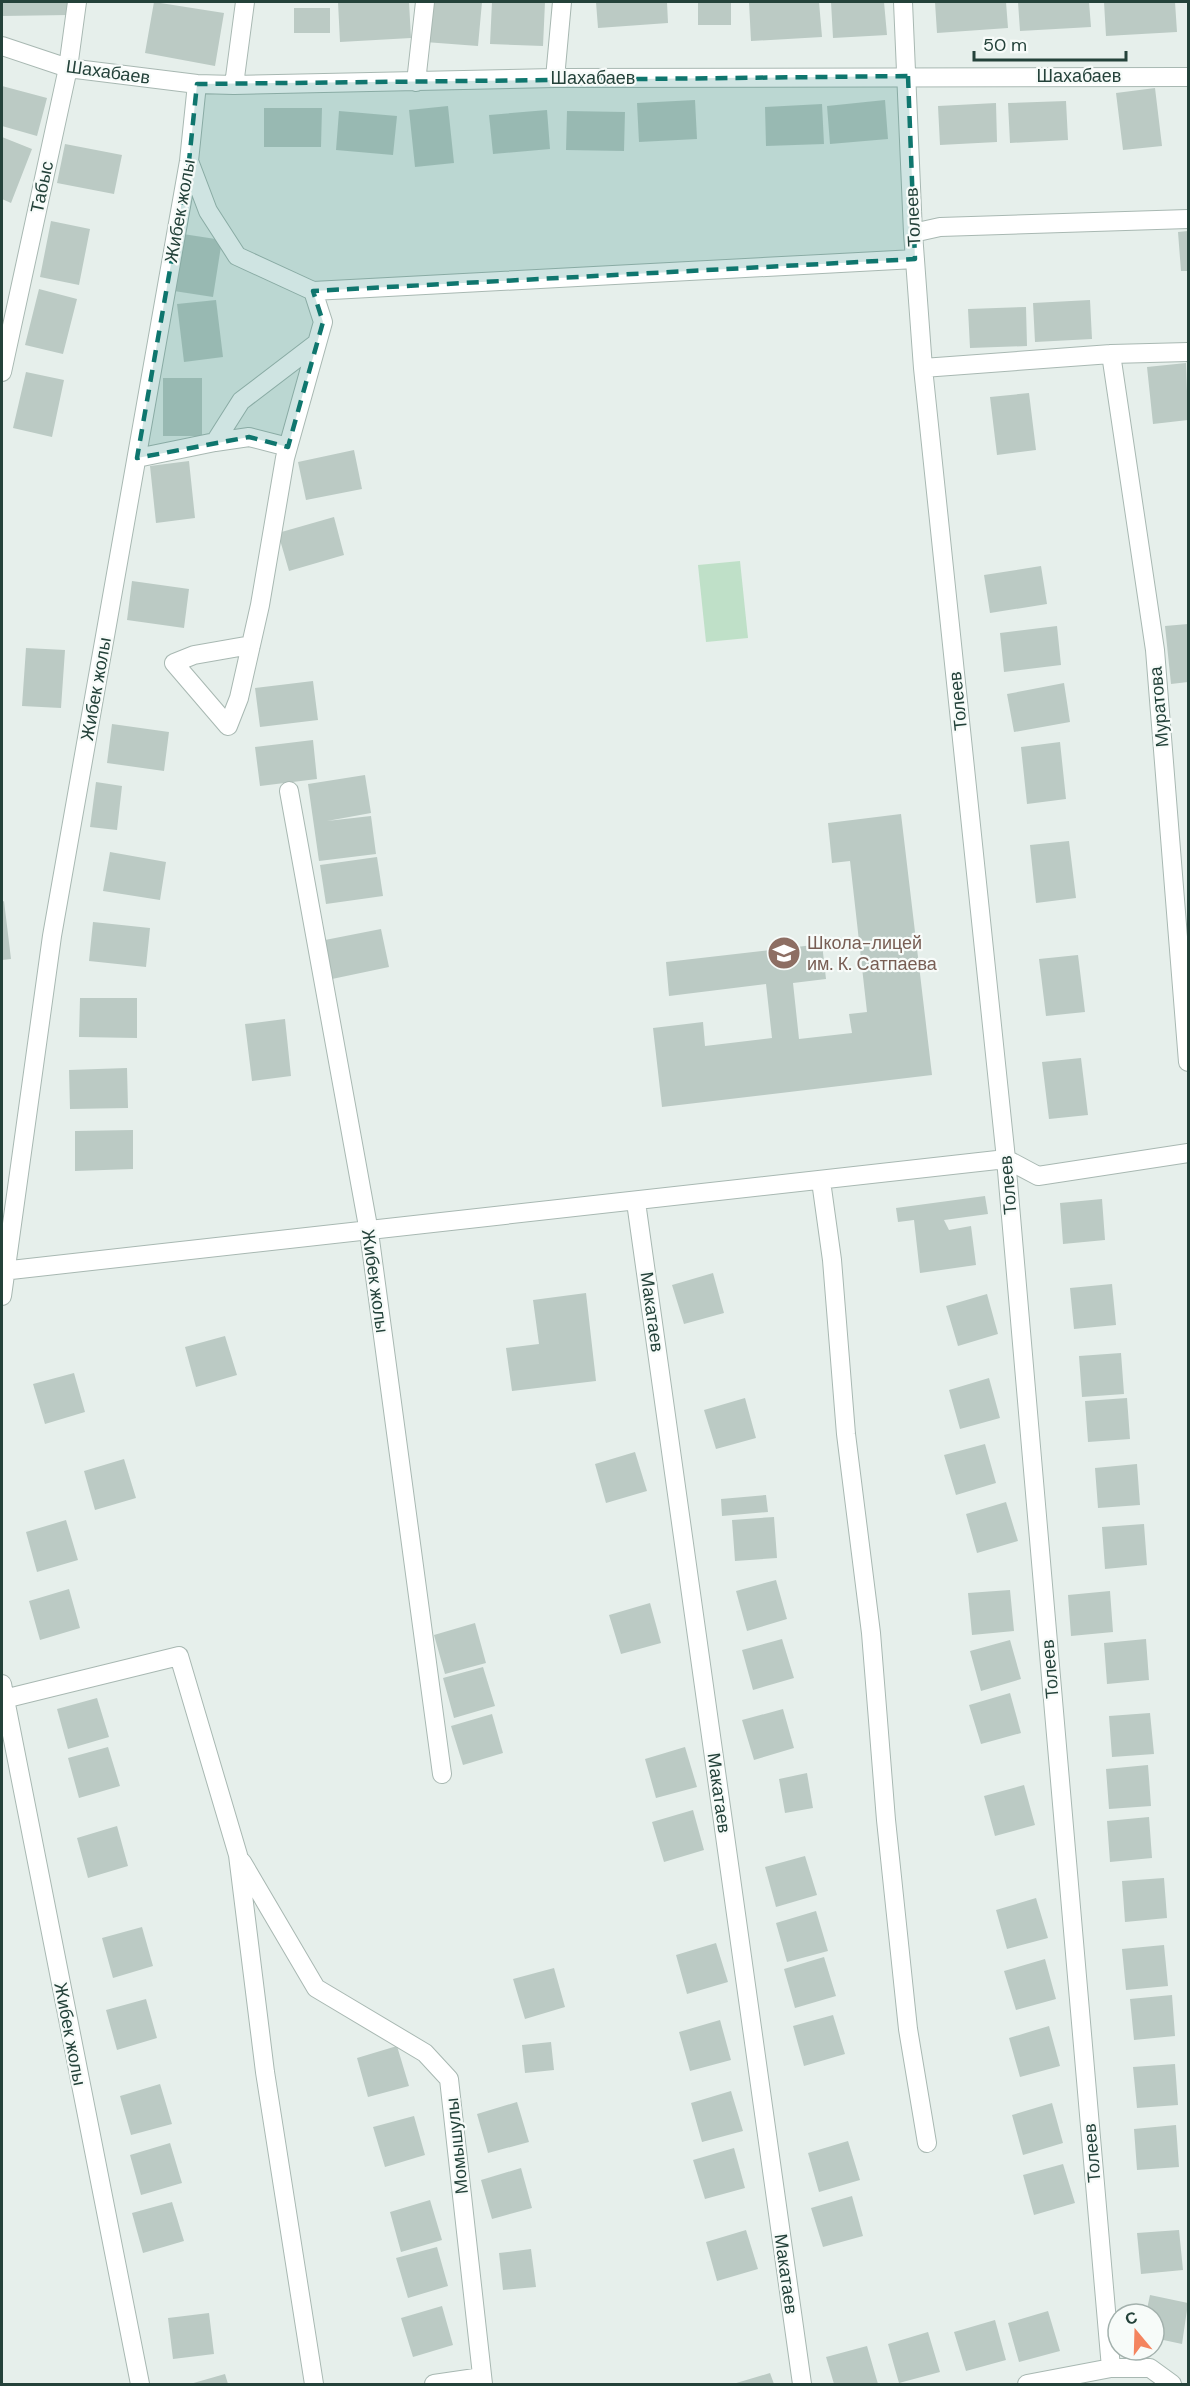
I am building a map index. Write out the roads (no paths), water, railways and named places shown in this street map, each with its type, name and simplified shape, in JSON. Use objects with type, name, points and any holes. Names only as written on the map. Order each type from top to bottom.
[{"type":"street","name":"Табыс","points":[[2,372],[68,68],[77,2]]},
{"type":"street","points":[[234,86],[245,2]]},
{"type":"street","points":[[416,82],[425,2]]},
{"type":"street","points":[[555,78],[562,2]]},
{"type":"street","name":"Толеев","points":[[903,2],[913,233],[923,368],[1006,1160],[1111,2368]]},
{"type":"street","name":"Шахабаев","points":[[2,46],[68,68],[197,84],[234,86],[555,78],[1188,76]]},
{"type":"street","name":"Жибек жолы","points":[[2,1296],[2,1271],[52,936],[189,161],[197,84]]},
{"type":"street","points":[[189,161],[208,211],[237,256],[313,291],[915,259]]},
{"type":"street","points":[[913,233],[940,227],[1188,219]]},
{"type":"street","points":[[251,645],[194,655],[174,663],[228,726],[239,698],[251,645],[288,447],[323,322],[313,291]]},
{"type":"street","points":[[215,441],[242,401],[317,343]]},
{"type":"street","points":[[923,368],[1111,354],[1188,352]]},
{"type":"street","name":"Муратова","points":[[1111,354],[1155,650],[1188,1062]]},
{"type":"street","points":[[137,458],[215,441],[249,437],[288,447]]},
{"type":"street","name":"Жибек жолы","points":[[289,791],[369,1232],[442,1774]]},
{"type":"street","points":[[2,1271],[1006,1160],[1038,1176],[1188,1153]]},
{"type":"street","points":[[821,1180],[832,1260],[846,1434],[872,1634],[886,1820],[908,2029],[927,2143]]},
{"type":"street","name":"Макатаев","points":[[636,1202],[802,2385]]},
{"type":"street","points":[[3,1691],[179,1656],[238,1855],[265,2072],[314,2385]]},
{"type":"street","name":"Жибек жолы","points":[[3,1691],[140,2385]]},
{"type":"street","name":"Момышулы","points":[[238,1855],[316,1988],[425,2053],[449,2079],[483,2381]]},
{"type":"street","points":[[1027,2385],[1111,2368],[1150,2368],[1172,2385]]},
{"type":"street","points":[[434,2385],[483,2381]]},
{"type":"place","name":"Школа-лицей им. К. Сатпаева","points":[[784,953]]}]
